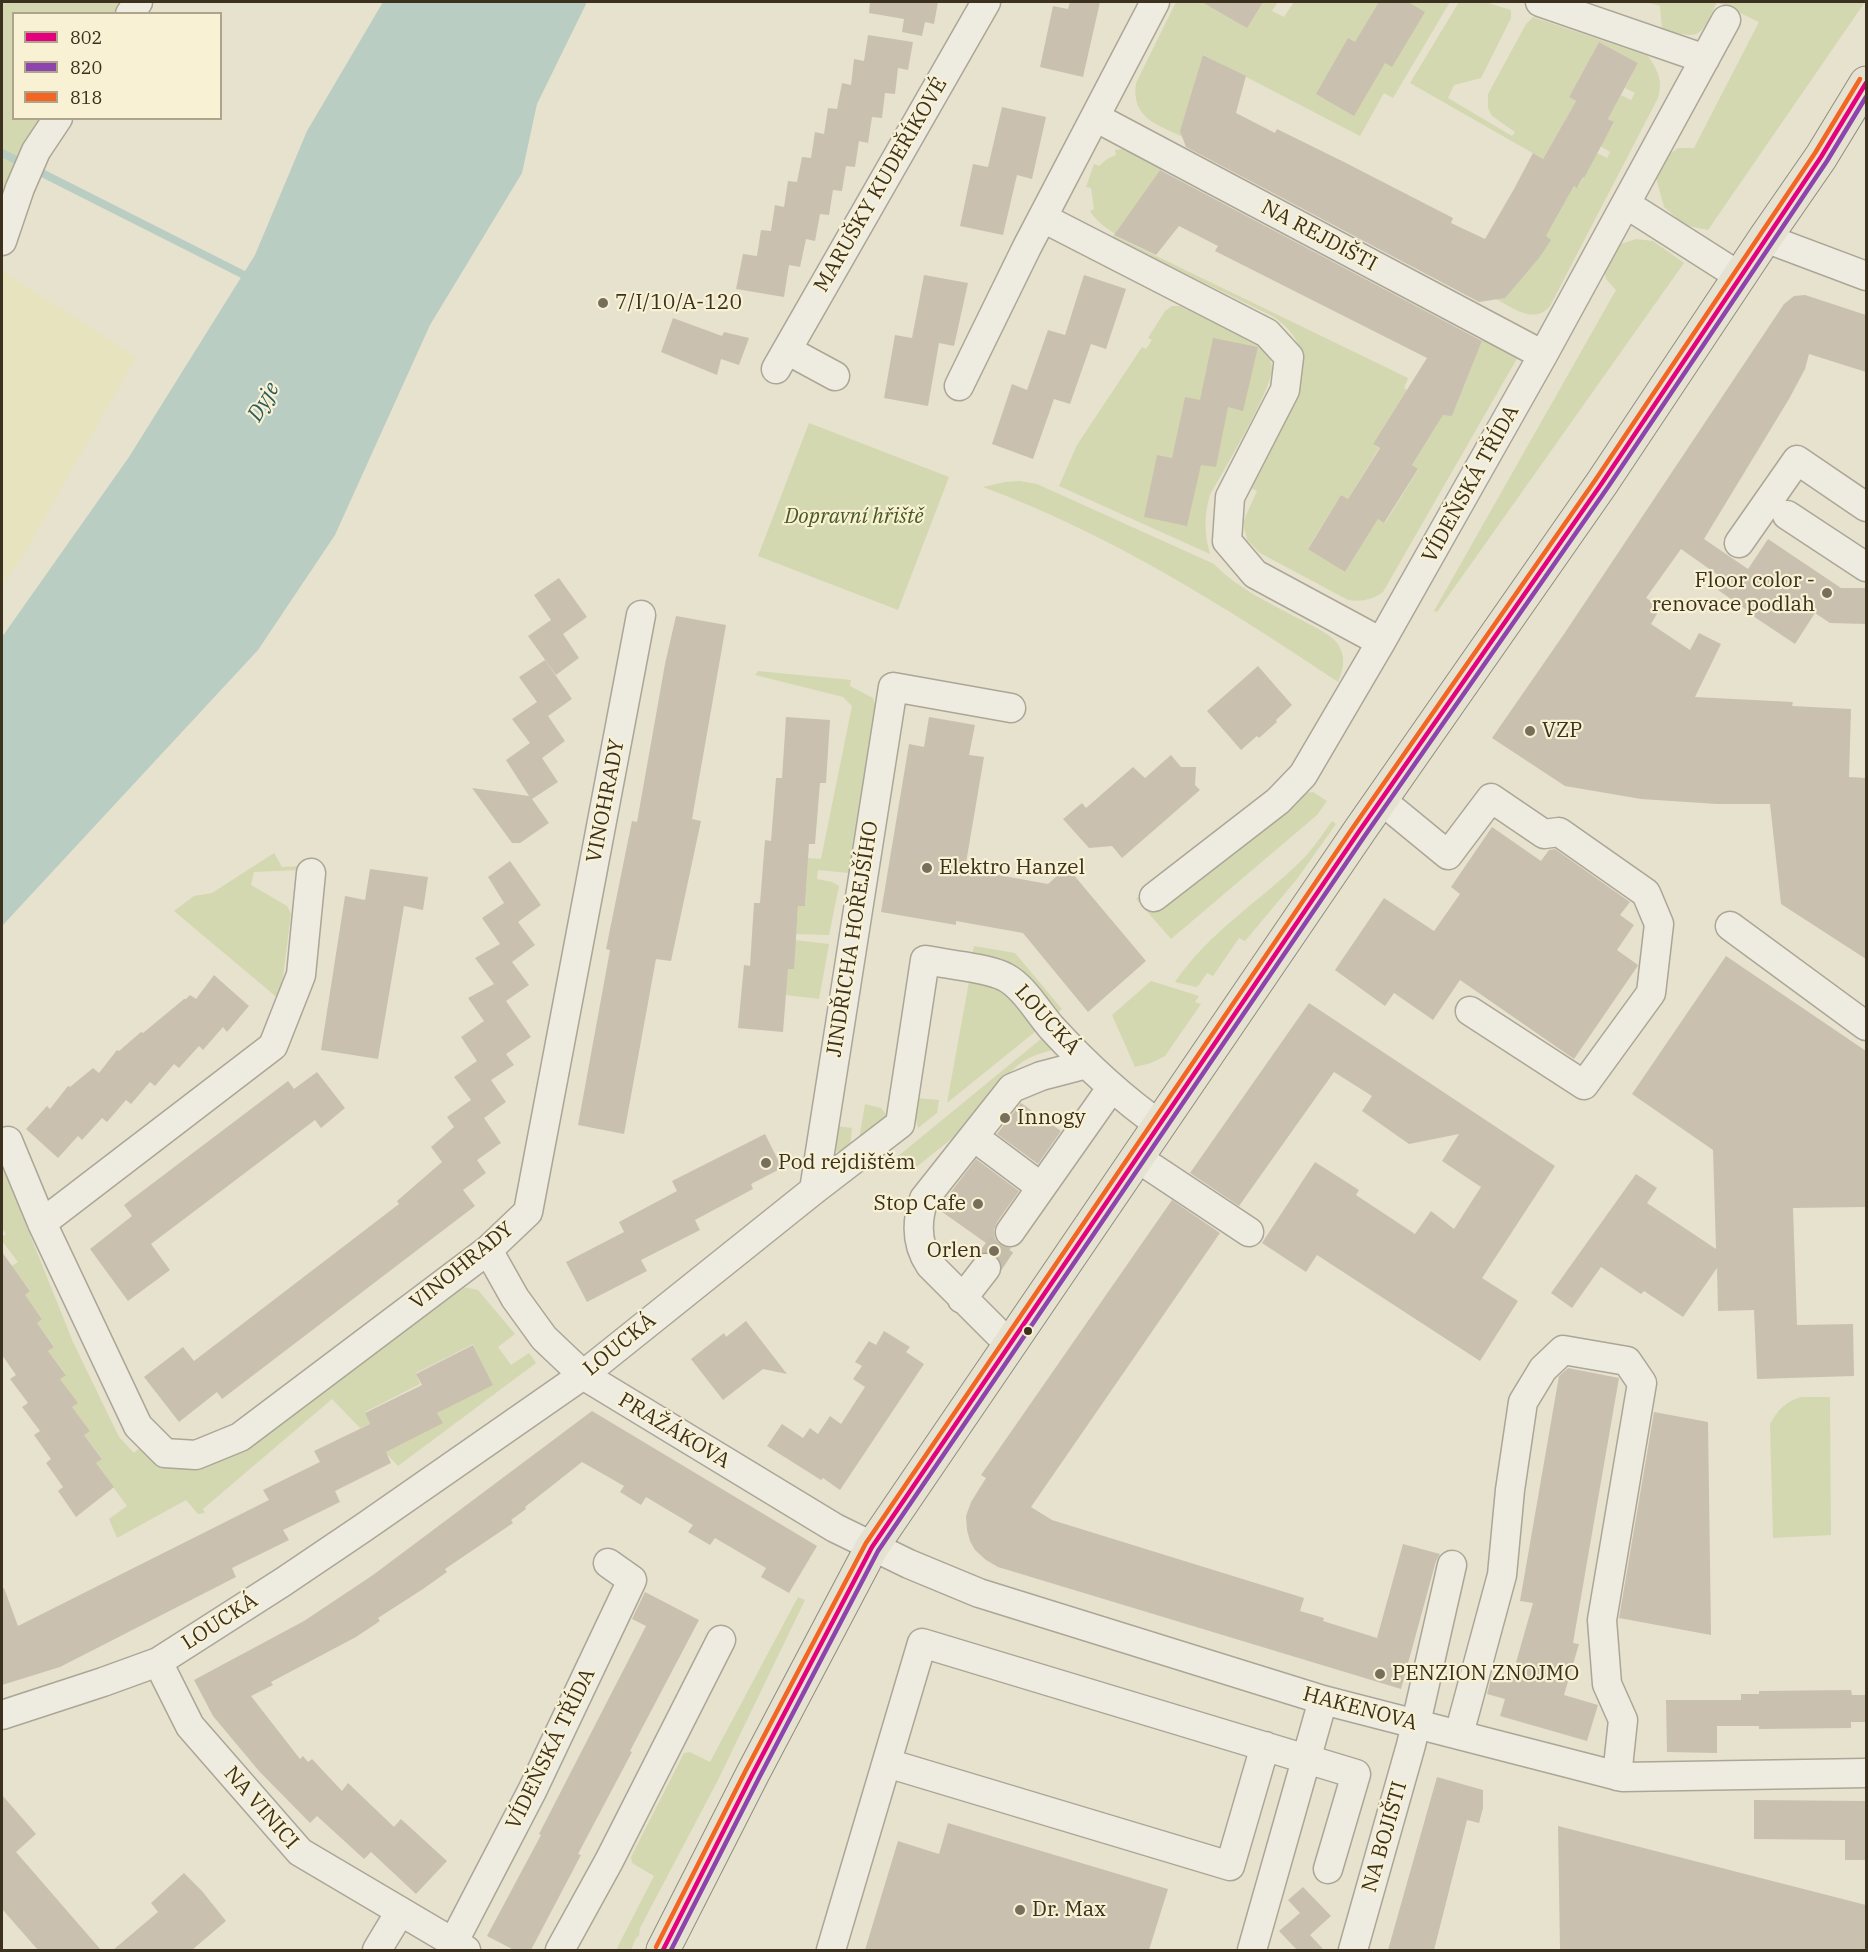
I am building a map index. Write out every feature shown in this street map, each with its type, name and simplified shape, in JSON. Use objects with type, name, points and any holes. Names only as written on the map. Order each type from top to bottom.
[{"type":"main road","points":[[663,1950],[872,1547],[1136,1157],[1602,483],[1821,157],[1866,83]]},
{"type":"street","name":"MARUŠKY KUDEŘÍKOVÉ","points":[[835,376],[781,359],[986,2]]},
{"type":"street","points":[[959,387],[1155,2]]},
{"type":"street","points":[[1540,2],[1705,59]]},
{"type":"street","name":"VÍDEŇSKÁ TŘÍDA","points":[[1154,897],[1292,788],[1303,775],[1543,355],[1726,20]]},
{"type":"street","name":"NA REJDIŠTI","points":[[1095,117],[1543,355]]},
{"type":"street","points":[[2,242],[20,188],[36,151],[57,120]]},
{"type":"street","points":[[1626,204],[1739,276]]},
{"type":"street","points":[[1043,219],[1267,333],[1289,357],[1285,390],[1230,497],[1227,541],[1256,574],[1381,642]]},
{"type":"street","points":[[1765,238],[1866,276]]},
{"type":"street","points":[[1739,543],[1797,460],[1866,507]]},
{"type":"street","points":[[1786,514],[1866,567]]},
{"type":"street","name":"VINOHRADY","points":[[8,1141],[42,1223],[138,1426],[165,1453],[196,1455],[240,1437],[488,1250],[528,1212],[641,615]]},
{"type":"street","name":"JINDŘICHA HOŘEJŠÍHO","points":[[814,1190],[893,687],[1011,708]]},
{"type":"street","points":[[1381,800],[1448,855],[1491,798],[1544,834],[1559,832],[1646,893],[1659,924],[1651,993],[1584,1085],[1470,1011]]},
{"type":"street","points":[[42,1223],[273,1046],[301,975],[311,873]]},
{"type":"street","points":[[1730,926],[1866,1026]]},
{"type":"street","name":"LOUCKÁ","points":[[2,1715],[158,1662],[363,1528],[583,1375],[900,1124],[925,960],[1007,977],[1087,1064],[1133,1106],[1160,1125]]},
{"type":"street","points":[[1009,1344],[938,1275],[924,1257],[917,1227],[918,1215],[924,1199],[1012,1088],[1041,1076],[1087,1064]]},
{"type":"street","points":[[1010,1232],[1112,1087]]},
{"type":"street","points":[[974,1137],[1041,1187]]},
{"type":"street","points":[[1136,1157],[1249,1232]]},
{"type":"street","name":"PRAŽÁKOVA","points":[[488,1250],[515,1298],[544,1338],[583,1375],[835,1528],[872,1547]]},
{"type":"street","points":[[962,1299],[986,1268]]},
{"type":"street","points":[[1459,1734],[1502,1575],[1509,1490],[1523,1402],[1543,1369],[1563,1350],[1627,1361],[1642,1383],[1602,1620],[1607,1684],[1623,1720],[1617,1776]]},
{"type":"street","name":"HAKENOVA","points":[[872,1547],[979,1593],[1323,1700],[1617,1776],[1866,1773]]},
{"type":"street","name":"VÍDEŇSKÁ TŘÍDA","points":[[460,1947],[632,1580],[608,1563]]},
{"type":"street","name":"NA BOJIŠTI","points":[[1353,1950],[1411,1745],[1452,1565]]},
{"type":"street","points":[[560,1950],[609,1861],[721,1640]]},
{"type":"street","points":[[831,1950],[922,1643],[1356,1774],[1328,1869]]},
{"type":"street","name":"NA VINICI","points":[[158,1662],[190,1726],[300,1852],[460,1947]]},
{"type":"street","points":[[1252,1950],[1323,1700]]},
{"type":"street","points":[[887,1763],[1230,1866],[1265,1746]]},
{"type":"street","points":[[377,1950],[400,1912]]},
{"type":"shaded area","points":[[2,271],[136,357],[21,559],[2,585]]},
{"type":"green space","points":[[2,2],[121,2],[114,12],[12,12],[12,120],[44,120],[2,208]]},
{"type":"green space","points":[[1176,2],[1278,2],[1272,11],[1284,17],[1294,2],[1450,2],[1393,98],[1384,93],[1360,136],[1204,55],[1183,137],[1147,118],[1137,104],[1135,95],[1136,83]]},
{"type":"green space","points":[[1459,2],[1485,2],[1511,10],[1511,18],[1481,78],[1454,85],[1448,98],[1512,136],[1515,132],[1492,116],[1488,108],[1488,94],[1526,24],[1533,17],[1648,56],[1659,76],[1658,98],[1550,306],[1544,312],[1537,314],[1523,313],[1496,299],[1541,255],[1546,236],[1574,186],[1578,187],[1597,153],[1607,158],[1610,152],[1600,146],[1614,123],[1608,119],[1621,95],[1631,100],[1635,93],[1625,88],[1638,63],[1599,42],[1569,97],[1576,101],[1543,159],[1410,83]]},
{"type":"green space","points":[[1646,2],[1717,2],[1707,23],[1698,33],[1692,35],[1662,29],[1660,6]]},
{"type":"green space","points":[[1717,2],[1865,2],[1708,230],[1689,226],[1664,207],[1656,178],[1661,160],[1678,148],[1694,148],[1759,22]]},
{"type":"green space","points":[[1127,148],[1169,168],[1160,170],[1115,234],[1098,221],[1090,211],[1094,209],[1091,188],[1086,187],[1094,164],[1099,166],[1116,155],[1115,150]]},
{"type":"green space","points":[[1113,235],[1408,378],[1404,388],[1407,390],[1373,444],[1379,448],[1348,499],[1341,495],[1308,548],[1345,572],[1378,519],[1385,523],[1418,470],[1412,465],[1444,413],[1452,416],[1484,336],[1519,355],[1383,592],[1366,600],[1348,600],[1260,553],[1247,540],[1243,522],[1257,491],[1250,487],[1287,418],[1300,387],[1302,357],[1297,342],[1288,329],[1272,316],[1112,238]]},
{"type":"green space","points":[[1636,239],[1653,241],[1684,263],[1437,612],[1434,611],[1616,290],[1606,279],[1604,270],[1618,245]]},
{"type":"green space","points":[[1172,306],[1180,306],[1258,344],[1271,360],[1272,367],[1265,392],[1210,495],[1206,524],[1210,554],[1059,486],[1077,445],[1142,347],[1146,349],[1152,340],[1148,338],[1165,311]]},
{"type":"green space","name":"Dopravní hřiště","points":[[809,423],[949,477],[898,610],[758,556]]},
{"type":"green space","points":[[1020,481],[1037,484],[1214,564],[1234,582],[1324,632],[1333,638],[1342,655],[1342,668],[1338,682],[1253,626],[1166,574],[1076,527],[983,487]]},
{"type":"green space","points":[[758,671],[851,680],[850,686],[873,698],[877,710],[849,873],[818,870],[817,879],[839,886],[829,935],[796,934],[798,906],[805,906],[808,858],[821,859],[852,706],[843,697],[755,675]]},
{"type":"green space","points":[[1313,792],[1327,801],[1317,815],[1171,939],[1136,899],[1302,793]]},
{"type":"green space","points":[[1332,821],[1336,824],[1297,879],[1245,941],[1239,938],[1213,976],[1207,973],[1196,987],[1175,982],[1203,948],[1301,861]]},
{"type":"green space","points":[[274,853],[282,867],[325,865],[322,869],[254,872],[251,885],[287,906],[291,914],[280,1000],[174,911],[194,896],[212,893]]},
{"type":"green space","points":[[795,940],[829,944],[819,999],[785,995],[787,968]]},
{"type":"green space","points":[[974,946],[1015,953],[1062,1009],[1053,1017],[971,960]]},
{"type":"green space","points":[[970,976],[991,980],[1041,1027],[947,1103]]},
{"type":"green space","points":[[1151,981],[1199,996],[1195,1002],[1201,1004],[1165,1056],[1135,1067],[1112,1015]]},
{"type":"green space","points":[[1047,1034],[1053,1050],[1027,1059],[1008,1075],[996,1090],[992,1088],[977,1109],[975,1120],[914,1169],[908,1167],[897,1157]]},
{"type":"green space","points":[[916,1098],[939,1100],[937,1113],[918,1128],[913,1105]]},
{"type":"green space","points":[[865,1104],[881,1108],[886,1114],[884,1119],[859,1139]]},
{"type":"green space","points":[[836,1126],[852,1128],[850,1147],[839,1152],[834,1151]]},
{"type":"green space","points":[[2,1153],[12,1178],[8,1180],[73,1342],[119,1437],[134,1453],[138,1449],[174,1464],[463,1287],[478,1290],[515,1334],[498,1347],[511,1365],[529,1353],[536,1363],[398,1466],[384,1451],[436,1413],[492,1384],[473,1344],[416,1373],[420,1384],[365,1412],[370,1424],[360,1428],[332,1399],[203,1509],[205,1513],[198,1514],[186,1500],[117,1538],[109,1519],[127,1506],[95,1462],[102,1458],[83,1434],[90,1431],[71,1406],[76,1402],[59,1378],[66,1374],[48,1351],[54,1346],[36,1322],[42,1318],[24,1296],[30,1290],[12,1267],[18,1262],[2,1241],[2,1237],[6,1234],[2,1228]]},
{"type":"green space","points":[[1801,1397],[1830,1397],[1831,1535],[1773,1538],[1770,1424],[1782,1407]]},
{"type":"green space","points":[[798,1597],[805,1600],[718,1780],[640,1928],[639,1936],[631,1950],[616,1950],[654,1876],[632,1863],[631,1857],[684,1753],[690,1752],[710,1762]]},
{"type":"water","name":"Dyje","points":[[383,2],[587,2],[537,104],[522,173],[430,325],[335,535],[258,650],[2,926],[2,637],[129,457],[255,255],[307,131]]},
{"type":"building","points":[[870,2],[938,2],[934,24],[925,22],[922,36],[902,32],[904,19],[869,13]]},
{"type":"building","points":[[1070,2],[1100,2],[1083,77],[1040,67],[1053,6],[1068,9]]},
{"type":"building","points":[[1202,2],[1263,2],[1247,28]]},
{"type":"building","points":[[1379,2],[1408,2],[1425,12],[1392,67],[1385,63],[1354,116],[1316,94],[1348,38],[1355,42]]},
{"type":"building","points":[[868,35],[913,42],[908,70],[898,68],[895,94],[885,93],[882,118],[872,117],[868,143],[859,141],[855,167],[846,166],[842,191],[833,190],[829,215],[820,214],[815,241],[806,239],[800,267],[789,265],[784,297],[736,289],[743,254],[757,256],[761,230],[771,231],[775,205],[784,207],[788,181],[797,182],[802,157],[811,158],[815,132],[824,134],[828,108],[837,109],[842,83],[851,85],[854,59],[864,61]]},
{"type":"building","points":[[1599,42],[1638,63],[1608,119],[1614,122],[1584,178],[1577,188],[1574,186],[1546,236],[1551,240],[1505,298],[1479,302],[1186,147],[1180,131],[1203,55],[1246,76],[1236,113],[1275,133],[1277,129],[1344,162],[1453,218],[1451,223],[1485,239],[1533,153],[1543,159],[1576,101],[1569,97]]},
{"type":"building","points":[[1002,107],[1046,117],[1032,179],[1017,175],[1003,235],[960,226],[973,164],[988,167]]},
{"type":"building","points":[[1160,170],[1482,341],[1452,416],[1443,415],[1412,465],[1418,469],[1384,523],[1378,519],[1345,572],[1308,549],[1341,495],[1348,499],[1380,448],[1373,444],[1427,358],[1215,251],[1218,246],[1179,226],[1156,255],[1114,235]]},
{"type":"building","points":[[924,275],[968,283],[954,346],[939,343],[928,406],[884,398],[895,335],[912,338]]},
{"type":"building","points":[[1084,275],[1126,289],[1106,349],[1091,344],[1070,404],[1054,399],[1033,459],[992,444],[1012,384],[1027,390],[1048,330],[1065,335]]},
{"type":"building","points":[[1805,295],[1866,315],[1866,372],[1809,354],[1805,369],[1789,399],[1704,539],[1748,569],[1768,539],[1841,588],[1866,588],[1866,624],[1830,623],[1815,613],[1795,644],[1718,590],[1725,580],[1681,549],[1646,598],[1661,607],[1651,624],[1690,650],[1699,633],[1721,644],[1695,697],[1793,702],[1792,706],[1851,709],[1849,777],[1866,778],[1866,959],[1781,904],[1770,804],[1717,804],[1641,799],[1565,786],[1492,738],[1784,304],[1794,296]]},
{"type":"building","points":[[673,318],[722,336],[724,332],[749,338],[739,365],[721,359],[717,375],[661,352]]},
{"type":"building","points":[[1213,338],[1258,347],[1243,411],[1228,407],[1216,467],[1201,465],[1187,526],[1144,517],[1157,455],[1172,458],[1185,397],[1200,400]]},
{"type":"building","points":[[559,578],[587,617],[563,634],[579,658],[556,675],[528,636],[551,620],[534,595]]},
{"type":"building","points":[[676,616],[726,625],[692,819],[701,821],[671,961],[656,959],[624,1134],[578,1125],[610,950],[606,949],[632,821],[637,822],[665,664]]},
{"type":"building","points":[[545,660],[572,699],[548,716],[565,741],[542,758],[558,782],[532,799],[549,823],[520,843],[512,843],[472,788],[529,796],[506,760],[530,743],[512,719],[537,702],[519,677]]},
{"type":"building","points":[[1258,666],[1292,705],[1259,738],[1257,736],[1241,750],[1207,711]]},
{"type":"building","points":[[786,717],[830,720],[826,783],[820,783],[815,844],[809,844],[805,906],[798,906],[794,969],[788,969],[783,1032],[738,1028],[744,965],[750,966],[754,903],[760,903],[765,840],[771,841],[776,778],[782,778]]},
{"type":"building","name":"Elektro Hanzel","points":[[929,717],[975,725],[969,755],[984,757],[965,869],[1048,884],[1067,867],[1146,961],[1088,1012],[1023,933],[956,921],[956,925],[881,912],[909,744],[924,747]]},
{"type":"building","points":[[1171,755],[1181,767],[1196,767],[1195,785],[1200,790],[1122,858],[1112,846],[1089,848],[1063,819],[1082,803],[1086,808],[1133,767],[1145,778]]},
{"type":"building","points":[[1492,827],[1541,861],[1549,850],[1555,849],[1630,902],[1620,915],[1634,925],[1617,950],[1638,965],[1574,1059],[1460,980],[1433,1020],[1394,993],[1385,1006],[1335,970],[1384,898],[1434,931],[1460,894],[1451,887]]},
{"type":"building","points":[[510,861],[541,905],[518,922],[535,945],[512,962],[529,985],[506,1001],[531,1037],[506,1054],[514,1065],[491,1080],[506,1102],[484,1118],[501,1143],[477,1160],[486,1173],[463,1190],[475,1206],[222,1399],[217,1392],[179,1422],[144,1377],[183,1347],[194,1361],[399,1204],[397,1201],[442,1162],[431,1147],[454,1127],[447,1117],[471,1100],[454,1077],[477,1061],[461,1037],[484,1021],[468,998],[494,984],[475,958],[500,944],[482,918],[504,903],[488,877]]},
{"type":"building","points":[[370,869],[428,877],[423,910],[404,906],[378,1059],[321,1050],[345,896],[365,900]]},
{"type":"building","points":[[1726,956],[1866,1051],[1866,1207],[1793,1208],[1797,1325],[1853,1324],[1854,1376],[1757,1379],[1754,1310],[1718,1311],[1717,1268],[1683,1317],[1644,1291],[1641,1294],[1601,1267],[1572,1308],[1551,1293],[1636,1174],[1657,1188],[1647,1203],[1716,1249],[1713,1150],[1632,1094]]},
{"type":"building","points":[[214,975],[249,1006],[227,1032],[223,1027],[203,1050],[199,1046],[179,1068],[174,1064],[155,1086],[150,1082],[131,1104],[126,1100],[107,1122],[102,1118],[82,1140],[78,1136],[58,1158],[26,1129],[47,1106],[50,1109],[68,1086],[70,1087],[93,1068],[99,1073],[117,1050],[119,1051],[141,1032],[143,1033],[184,999],[190,995],[196,999]]},
{"type":"building","points":[[1309,1003],[1555,1166],[1482,1278],[1518,1301],[1480,1361],[1317,1255],[1306,1272],[1262,1243],[1315,1162],[1359,1190],[1356,1195],[1415,1234],[1431,1211],[1454,1229],[1481,1187],[1442,1161],[1459,1134],[1409,1144],[1362,1111],[1372,1096],[1334,1072],[1239,1206],[1190,1173]]},
{"type":"building","points":[[317,1072],[345,1108],[321,1128],[315,1120],[151,1244],[170,1270],[128,1301],[90,1249],[132,1216],[124,1205],[288,1081],[294,1089]]},
{"type":"building","points":[[1021,1103],[1061,1131],[1038,1164],[997,1134]]},
{"type":"building","points":[[765,1134],[782,1168],[751,1184],[753,1189],[695,1220],[700,1230],[641,1260],[647,1271],[587,1302],[566,1262],[624,1232],[619,1222],[677,1191],[672,1181]]},
{"type":"building","name":"Stop Cafe","points":[[976,1159],[1019,1191],[994,1230],[995,1238],[1000,1245],[1011,1248],[1001,1261],[997,1255],[989,1252],[978,1254],[986,1243],[938,1209]]},
{"type":"building","points":[[1172,1200],[1220,1233],[1031,1507],[1052,1520],[1304,1598],[1300,1611],[1324,1618],[1323,1621],[1377,1638],[1403,1544],[1440,1554],[1436,1561],[1401,1689],[998,1567],[975,1550],[970,1541],[966,1516],[971,1502],[986,1478],[981,1475]]},
{"type":"building","points":[[2,1252],[30,1291],[25,1295],[42,1319],[37,1323],[54,1347],[48,1351],[66,1375],[60,1379],[78,1403],[72,1407],[90,1431],[84,1435],[102,1459],[96,1463],[114,1487],[76,1517],[58,1491],[63,1487],[46,1463],[51,1459],[34,1435],[40,1431],[22,1407],[28,1403],[10,1379],[16,1375],[2,1355]]},
{"type":"building","points":[[746,1321],[787,1374],[763,1369],[723,1400],[691,1359],[724,1333],[726,1337]]},
{"type":"building","points":[[884,1331],[910,1347],[906,1352],[924,1364],[840,1490],[767,1446],[782,1424],[803,1438],[810,1428],[818,1434],[830,1416],[841,1424],[865,1387],[853,1379],[862,1366],[855,1362],[869,1341],[876,1345]]},
{"type":"building","points":[[473,1345],[493,1385],[437,1413],[443,1423],[386,1452],[391,1463],[335,1491],[340,1502],[283,1530],[289,1540],[232,1568],[236,1577],[60,1667],[2,1685],[2,1589],[4,1588],[18,1626],[269,1500],[263,1490],[320,1462],[314,1451],[370,1424],[365,1413],[422,1385],[416,1374]]},
{"type":"building","points":[[1568,1368],[1619,1378],[1573,1643],[1579,1644],[1564,1695],[1598,1705],[1587,1741],[1500,1716],[1505,1699],[1487,1694],[1492,1675],[1511,1680],[1533,1603],[1520,1601],[1559,1376]]},
{"type":"building","points":[[592,1411],[817,1546],[789,1593],[761,1577],[766,1568],[715,1538],[710,1545],[688,1532],[693,1525],[646,1497],[641,1505],[620,1492],[624,1486],[582,1462],[525,1507],[526,1509],[511,1520],[513,1523],[445,1569],[447,1572],[423,1589],[378,1618],[380,1621],[356,1637],[271,1682],[273,1685],[251,1696],[300,1759],[303,1756],[308,1762],[312,1759],[342,1791],[348,1783],[394,1827],[401,1819],[447,1861],[416,1894],[371,1852],[364,1859],[317,1816],[310,1823],[259,1771],[213,1716],[194,1680],[304,1621],[373,1575]]},
{"type":"building","points":[[1654,1412],[1708,1422],[1711,1635],[1619,1618]]},
{"type":"building","points":[[645,1592],[699,1620],[630,1751],[632,1752],[578,1854],[581,1855],[531,1950],[514,1950],[487,1936],[541,1835],[539,1834],[646,1626],[632,1619]]},
{"type":"building","points":[[1851,1690],[1852,1695],[1866,1695],[1866,1722],[1851,1722],[1851,1728],[1759,1729],[1759,1726],[1717,1726],[1717,1753],[1667,1752],[1666,1700],[1741,1700],[1741,1694],[1759,1694],[1759,1691]]},
{"type":"building","points":[[1437,1777],[1483,1790],[1483,1808],[1479,1823],[1467,1820],[1434,1950],[1388,1950]]},
{"type":"building","points":[[2,1795],[36,1834],[16,1852],[101,1950],[38,1950],[2,1909]]},
{"type":"building","points":[[1754,1800],[1866,1801],[1866,1860],[1845,1860],[1845,1840],[1754,1839]]},
{"type":"building","points":[[948,1823],[1168,1889],[1149,1950],[865,1950],[898,1841],[939,1854]]},
{"type":"building","points":[[1558,1826],[1866,1905],[1866,1950],[1560,1950]]},
{"type":"building","points":[[184,1873],[226,1921],[192,1950],[113,1950],[158,1912],[151,1903]]},
{"type":"building","points":[[1303,1887],[1331,1916],[1310,1935],[1324,1950],[1297,1950],[1279,1931],[1300,1913],[1288,1900]]},
{"type":"waterway","points":[[2,153],[20,162]]},
{"type":"waterway","points":[[38,171],[252,279]]},
{"type":"tunnel","points":[[986,1268],[1010,1232]]},
{"type":"transit line","name":"818","points":[[656,1947],[866,1543],[1354,826],[1596,479],[1815,153],[1860,79]]},
{"type":"transit line","name":"802","points":[[663,1950],[872,1547],[1360,830],[1602,483],[1821,157],[1866,83]]},
{"type":"transit line","name":"820","points":[[671,1950],[878,1551],[1366,834],[1608,487],[1827,161],[1866,97]]},
{"type":"place","name":"7/I/10/A-120","points":[[603,303]]},
{"type":"place","name":"Floor color - renovace podlah","points":[[1827,593]]},
{"type":"place","name":"VZP","points":[[1530,731]]},
{"type":"place","name":"Elektro Hanzel","points":[[927,868]]},
{"type":"place","name":"Innogy","points":[[1005,1118]]},
{"type":"place","name":"Pod rejdištěm","points":[[766,1163]]},
{"type":"place","name":"Stop Cafe","points":[[978,1204]]},
{"type":"place","name":"Orlen","points":[[994,1251]]},
{"type":"place","name":"PENZION ZNOJMO","points":[[1380,1674]]},
{"type":"place","name":"Dr. Max","points":[[1020,1910]]}]
